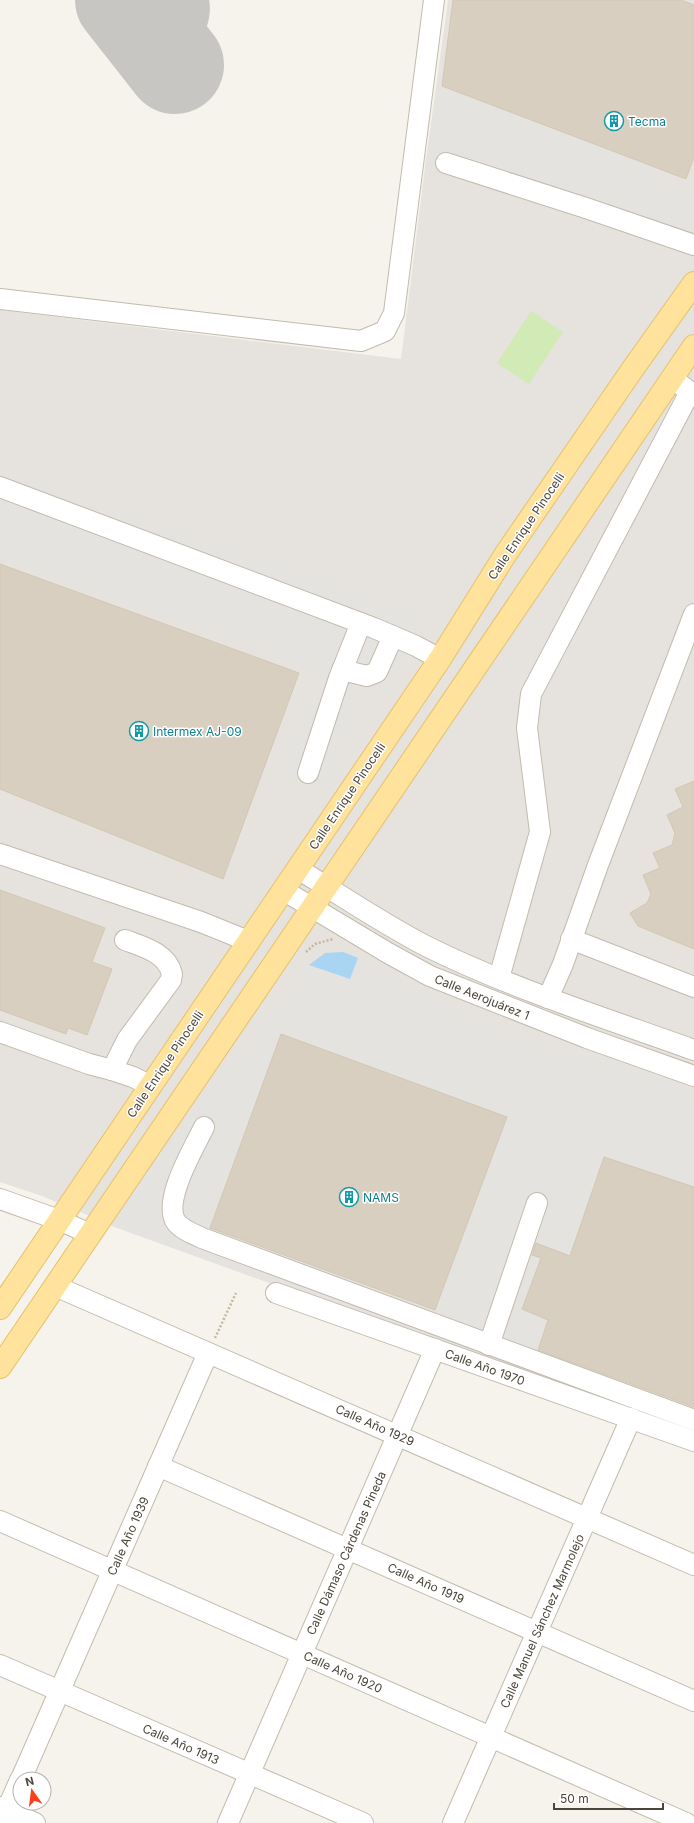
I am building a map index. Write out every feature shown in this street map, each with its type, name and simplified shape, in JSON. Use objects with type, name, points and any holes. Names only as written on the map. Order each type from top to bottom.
[{"type":"main road","name":"Calle Enrique Pinocelli","points":[[0,1308],[440,659],[509,549],[632,370],[694,283]]},
{"type":"main road","points":[[0,1367],[694,346]]},
{"type":"street","points":[[0,299],[361,341],[385,331],[394,313],[434,0]]},
{"type":"street","points":[[446,163],[593,210],[694,246]]},
{"type":"street","points":[[500,978],[540,832],[527,728],[531,694],[692,393],[672,378]]},
{"type":"street","points":[[0,487],[361,623],[393,636],[440,659]]},
{"type":"street","points":[[548,998],[694,614]]},
{"type":"street","points":[[308,773],[342,670],[361,623]]},
{"type":"street","points":[[342,670],[367,676],[377,672],[393,636]]},
{"type":"street","points":[[0,854],[200,922],[248,941]]},
{"type":"street","name":"Calle Aerojuárez 1","points":[[298,869],[396,930],[426,946],[548,998],[694,1050]]},
{"type":"street","name":"Calle Aerojuárez 1","points":[[283,890],[430,976],[588,1038],[694,1076]]},
{"type":"street","points":[[571,939],[694,987]]},
{"type":"street","points":[[112,1070],[127,1040],[171,980],[172,974],[166,960],[158,954],[125,940]]},
{"type":"street","points":[[0,1032],[89,1064],[133,1077],[151,1086]]},
{"type":"street","points":[[204,1127],[180,1178],[172,1202],[176,1222],[186,1230],[202,1238],[694,1420]]},
{"type":"street","points":[[0,1199],[59,1220],[90,1234]]},
{"type":"street","points":[[489,1345],[537,1203]]},
{"type":"street","name":"Calle Año 1929","points":[[55,1286],[694,1565]]},
{"type":"street","name":"Calle Año 1970","points":[[276,1292],[694,1441]]},
{"type":"street","name":"Calle Dámaso Cárdenas Pineda","points":[[228,1823],[435,1349]]},
{"type":"street","name":"Calle Año 1939","points":[[24,1771],[208,1353]]},
{"type":"street","name":"Calle Manuel Sánchez Marmolejo","points":[[453,1823],[631,1418]]},
{"type":"street","name":"Calle Año 1919","points":[[158,1466],[694,1701]]},
{"type":"street","name":"Calle Año 1920","points":[[0,1521],[686,1823]]},
{"type":"street","name":"Calle Año 1913","points":[[0,1665],[363,1823]]},
{"type":"street","name":"Calle Año 1939","points":[[3,1814],[12,1796]]},
{"type":"street","points":[[3,1814],[36,1823]]},
{"type":"path","points":[[304,953],[315,944],[339,939]]},
{"type":"path","points":[[208,1353],[236,1293]]},
{"type":"shaded area","points":[[448,0],[694,0],[694,1437],[118,1228],[42,1196],[0,1182],[0,310],[401,359]]},
{"type":"shaded area","points":[[437,86],[653,166],[649,180],[684,193],[694,185],[694,237],[683,252],[425,167]]},
{"type":"shaded area","points":[[0,471],[245,548],[420,616],[390,695],[366,686],[329,789],[279,773],[319,670],[0,557]]},
{"type":"shaded area","points":[[343,952],[444,1000],[461,1015],[555,1051],[604,1059],[694,1092],[694,1437],[109,1225],[231,1058],[247,1046],[303,969],[325,953]]},
{"type":"green space","points":[[531,311],[563,332],[529,384],[497,363]]},
{"type":"water","points":[[343,952],[358,958],[350,979],[309,965],[325,953]]},
{"type":"building","name":"Tecma","points":[[453,0],[681,0],[694,5],[694,157],[686,179],[442,86]]},
{"type":"building","name":"Intermex AJ-09","points":[[0,564],[299,673],[223,879],[0,789]]},
{"type":"building","points":[[694,781],[694,949],[638,926],[630,913],[647,903],[651,894],[643,875],[660,868],[653,853],[672,845],[675,833],[667,815],[683,807],[675,789]]},
{"type":"building","points":[[0,890],[105,928],[92,962],[112,969],[87,1035],[68,1028],[66,1034],[0,1010]]},
{"type":"building","name":"NAMS","points":[[281,1034],[507,1117],[435,1310],[210,1228]]},
{"type":"building","points":[[604,1157],[694,1187],[694,1407],[538,1350],[548,1320],[522,1309],[541,1258],[532,1255],[536,1243],[570,1256]]},
{"type":"taxiway","points":[[152,36],[168,39],[179,34],[187,24],[189,18],[189,0]]},
{"type":"runway","points":[[124,0],[175,65]]},
{"type":"place","name":"Tecma","points":[[614,121]]},
{"type":"place","name":"Intermex AJ-09","points":[[139,731]]},
{"type":"place","name":"NAMS","points":[[349,1197]]}]
